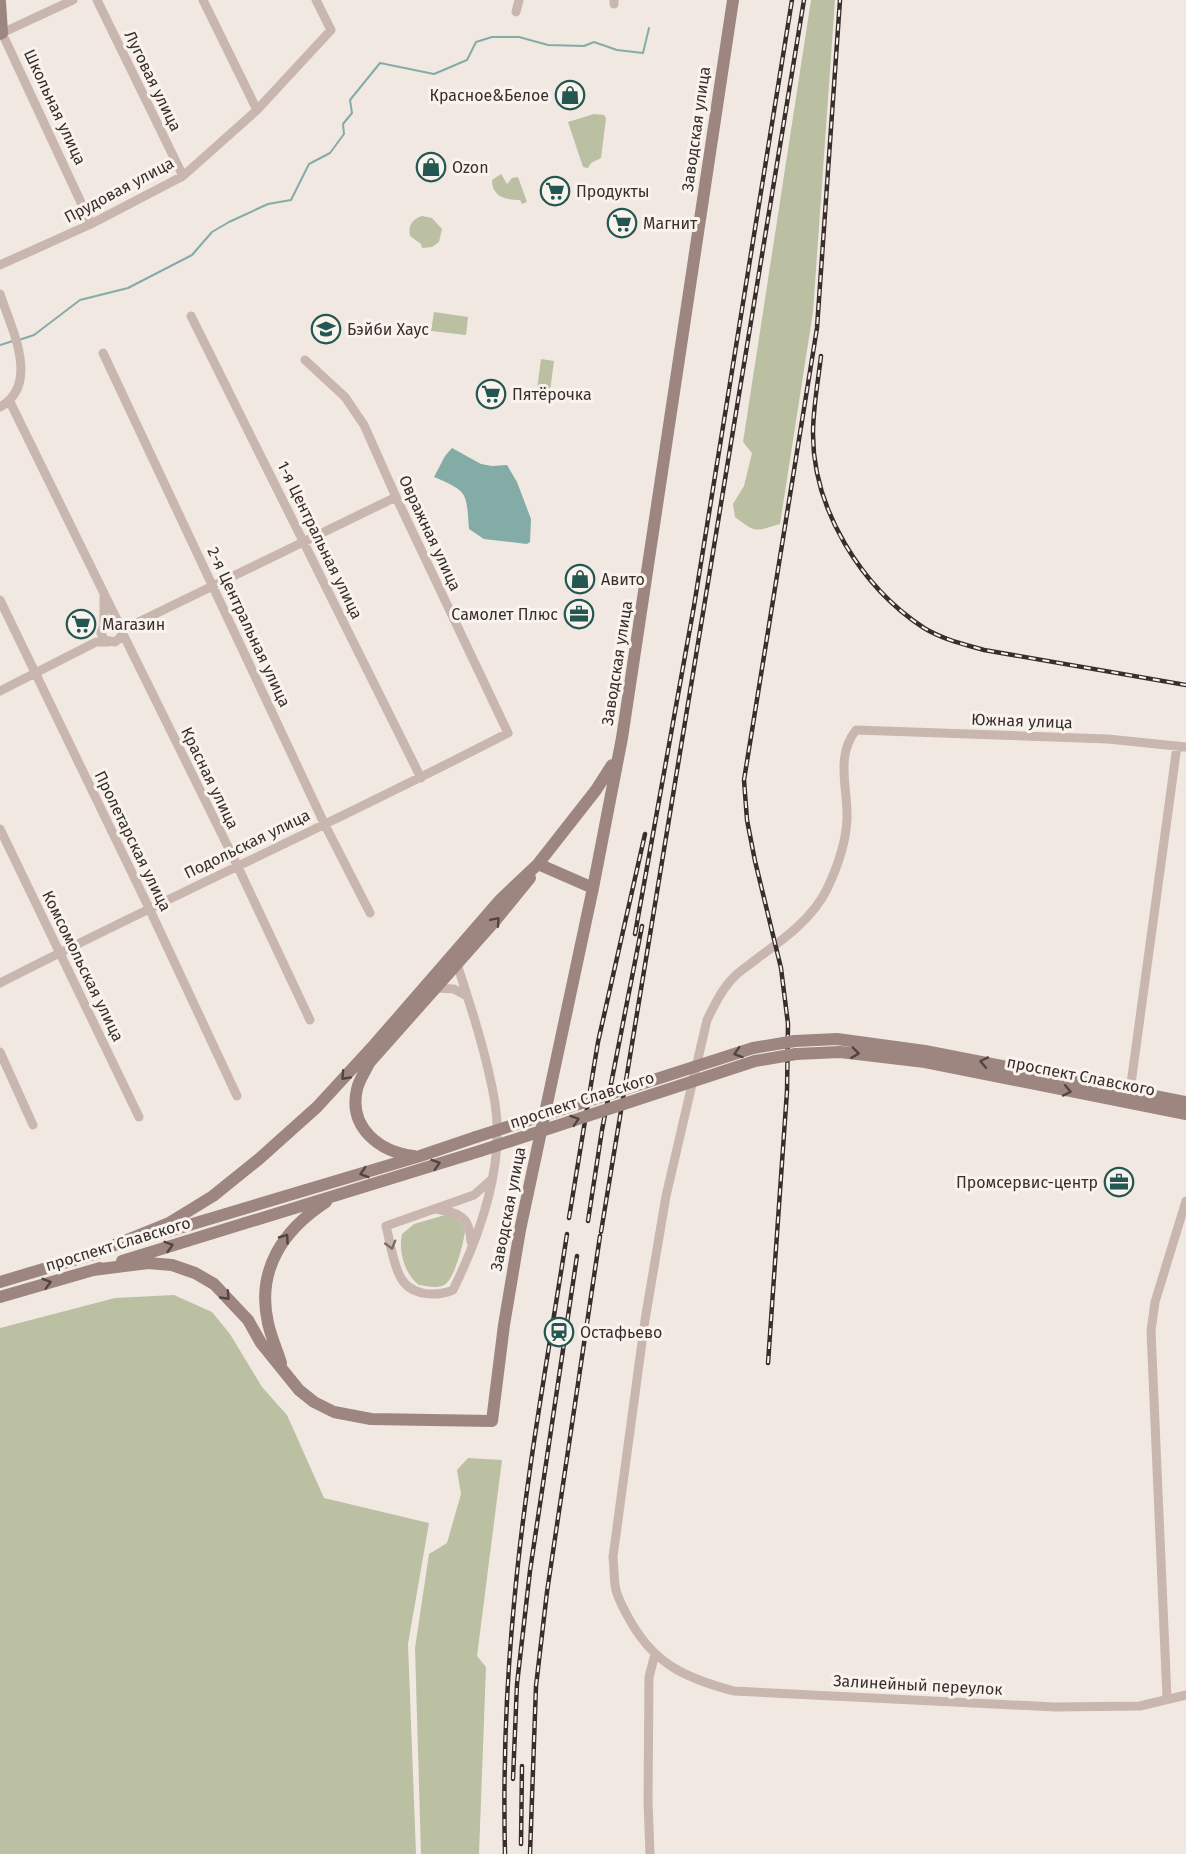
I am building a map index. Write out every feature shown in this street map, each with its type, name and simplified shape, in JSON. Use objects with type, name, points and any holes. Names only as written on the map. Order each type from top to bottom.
[{"type":"street","points":[[1,33],[73,0]]},
{"type":"street","name":"Луговая улица","points":[[97,0],[183,176]]},
{"type":"street","points":[[203,0],[257,110]]},
{"type":"street","name":"Прудовая улица","points":[[0,265],[91,224],[183,176],[257,110],[331,30],[316,0]]},
{"type":"street","points":[[516,12],[519,0]]},
{"type":"street","name":"Заводская улица","points":[[284,1373],[314,1402],[343,1415],[371,1419],[492,1421],[504,1326],[527,1191],[594,888],[622,738],[733,0]]},
{"type":"street","name":"Школьная улица","points":[[0,2],[1,33],[91,224]]},
{"type":"street","points":[[0,294],[21,360],[20,384],[10,402],[0,407]]},
{"type":"street","name":"1-я Центральная улица","points":[[191,316],[421,778]]},
{"type":"street","name":"2-я Центральная улица","points":[[103,353],[324,823],[370,913]]},
{"type":"street","name":"Овражная улица","points":[[305,360],[338,389],[357,412],[508,733]]},
{"type":"street","name":"Красная улица","points":[[10,402],[310,1020]]},
{"type":"street","points":[[0,691],[96,642],[108,642],[120,632],[396,497]]},
{"type":"street","name":"Красная улица","points":[[103,629],[104,596]]},
{"type":"street","name":"Пролетарская улица","points":[[0,600],[237,1096]]},
{"type":"street","points":[[96,642],[110,622],[120,632]]},
{"type":"street","points":[[103,629],[108,642]]},
{"type":"street","name":"Южная улица","points":[[856,730],[1108,739],[1181,746]]},
{"type":"street","name":"Залинейный переулок","points":[[856,730],[844,753],[843,786],[847,818],[837,864],[826,891],[811,912],[787,937],[734,976],[720,994],[707,1020],[666,1196],[645,1320],[613,1557],[615,1587],[635,1630],[655,1654],[680,1672],[703,1683],[734,1691],[1055,1707],[1140,1706],[1186,1695]]},
{"type":"street","name":"Подольская улица","points":[[0,983],[149,908],[421,778],[508,733]]},
{"type":"street","points":[[90,1255],[169,1223],[213,1196],[317,1107],[454,959],[501,899],[538,864],[603,780],[615,758],[622,738]]},
{"type":"street","points":[[1130,1091],[1181,746]]},
{"type":"street","name":"Комсомольская улица","points":[[0,829],[139,1117]]},
{"type":"street","points":[[538,864],[594,888]]},
{"type":"street","points":[[420,1156],[399,1154],[386,1149],[369,1137],[360,1123],[356,1096],[369,1063],[435,988],[454,959]]},
{"type":"street","points":[[454,959],[467,996],[495,1104],[496,1151],[492,1179],[480,1222],[453,1290],[431,1295],[407,1285],[400,1277],[386,1226],[474,1194],[492,1179]]},
{"type":"street","points":[[435,988],[454,989],[467,996]]},
{"type":"street","name":"проспект Славского","points":[[0,1297],[480,1151],[796,1047],[837,1039],[925,1051],[1186,1102]]},
{"type":"street","name":"проспект Славского","points":[[0,1282],[420,1156],[753,1048],[796,1047],[925,1062],[1186,1114]]},
{"type":"street","points":[[0,1052],[33,1125]]},
{"type":"street","points":[[284,1373],[268,1323],[265,1301],[267,1277],[281,1243],[291,1229],[339,1193]]},
{"type":"street","points":[[1167,1698],[1151,1331],[1155,1302],[1186,1201]]},
{"type":"street","points":[[433,1209],[459,1214],[465,1219],[469,1229],[471,1247]]},
{"type":"street","points":[[93,1270],[148,1263],[172,1265],[195,1273],[214,1284],[248,1320],[261,1343],[284,1373]]},
{"type":"street","points":[[650,1854],[649,1677],[655,1654]]},
{"type":"green space","points":[[811,0],[835,0],[813,312],[780,524],[752,529],[735,517],[733,504],[744,486],[752,453],[743,442]]},
{"type":"green space","points":[[594,114],[604,115],[606,118],[601,158],[591,163],[588,168],[583,167],[568,122]]},
{"type":"green space","points":[[501,174],[507,184],[512,178],[518,177],[527,202],[522,204],[520,200],[505,198],[497,194],[492,180]]},
{"type":"green space","points":[[422,216],[432,218],[442,229],[439,242],[432,247],[422,248],[421,244],[410,236],[412,223]]},
{"type":"green space","points":[[434,312],[468,317],[466,335],[431,331]]},
{"type":"green space","points":[[541,359],[554,361],[550,391],[537,389]]},
{"type":"green space","points":[[445,1215],[458,1220],[465,1231],[455,1269],[444,1285],[435,1287],[419,1285],[406,1269],[401,1248],[402,1234],[414,1224]]},
{"type":"green space","points":[[174,1295],[212,1312],[230,1334],[262,1387],[287,1415],[324,1498],[429,1523],[408,1644],[416,1854],[0,1854],[0,1328],[115,1298]]},
{"type":"green space","points":[[468,1458],[502,1460],[477,1656],[486,1667],[479,1854],[421,1854],[415,1648],[429,1554],[447,1543],[461,1494],[457,1470]]},
{"type":"water","points":[[452,448],[481,464],[507,465],[517,482],[531,519],[530,542],[527,544],[484,539],[469,529],[464,495],[454,486],[434,477]]},
{"type":"waterway","points":[[19,340],[34,335],[80,300],[128,288],[192,255],[212,232],[229,222],[268,204],[291,200],[309,164],[330,153],[344,134],[343,124],[352,113],[350,100],[380,63],[434,74],[467,60],[476,42],[492,37],[519,37],[548,45],[584,46],[594,42],[617,50],[643,53],[649,28]]},
{"type":"waterway","points":[[0,345],[13,341]]},
{"type":"railway","points":[[635,934],[694,606],[792,0]]},
{"type":"railway","points":[[601,1232],[804,0]]},
{"type":"railway","points":[[768,1363],[787,1091],[788,1024],[781,968],[747,820],[744,780],[817,328],[840,0]]},
{"type":"railway","points":[[821,356],[813,434],[815,462],[821,490],[845,544],[880,591],[901,611],[938,635],[984,650],[1186,685]]},
{"type":"railway","points":[[569,1218],[598,1042],[645,834]]},
{"type":"railway","points":[[588,1221],[602,1130],[642,926]]},
{"type":"railway","points":[[505,1854],[506,1729],[514,1604],[531,1465],[567,1234]]},
{"type":"railway","points":[[530,1854],[536,1686],[547,1592],[600,1236]]},
{"type":"railway","points":[[513,1779],[517,1684],[530,1571],[577,1256]]},
{"type":"railway","points":[[521,1844],[522,1766]]},
{"type":"place","name":"Красное&Белое","points":[[570,95]]},
{"type":"place","name":"Ozon","points":[[431,167]]},
{"type":"place","name":"Продукты","points":[[555,191]]},
{"type":"place","name":"Магнит","points":[[622,223]]},
{"type":"place","name":"Бэйби Хаус","points":[[326,329]]},
{"type":"place","name":"Пятёрочка","points":[[491,394]]},
{"type":"place","name":"Авито","points":[[580,579]]},
{"type":"place","name":"Самолет Плюс","points":[[579,614]]},
{"type":"place","name":"Магазин","points":[[81,624]]},
{"type":"place","name":"Промсервис-центр","points":[[1119,1182]]},
{"type":"place","name":"Остафьево","points":[[559,1332]]}]
